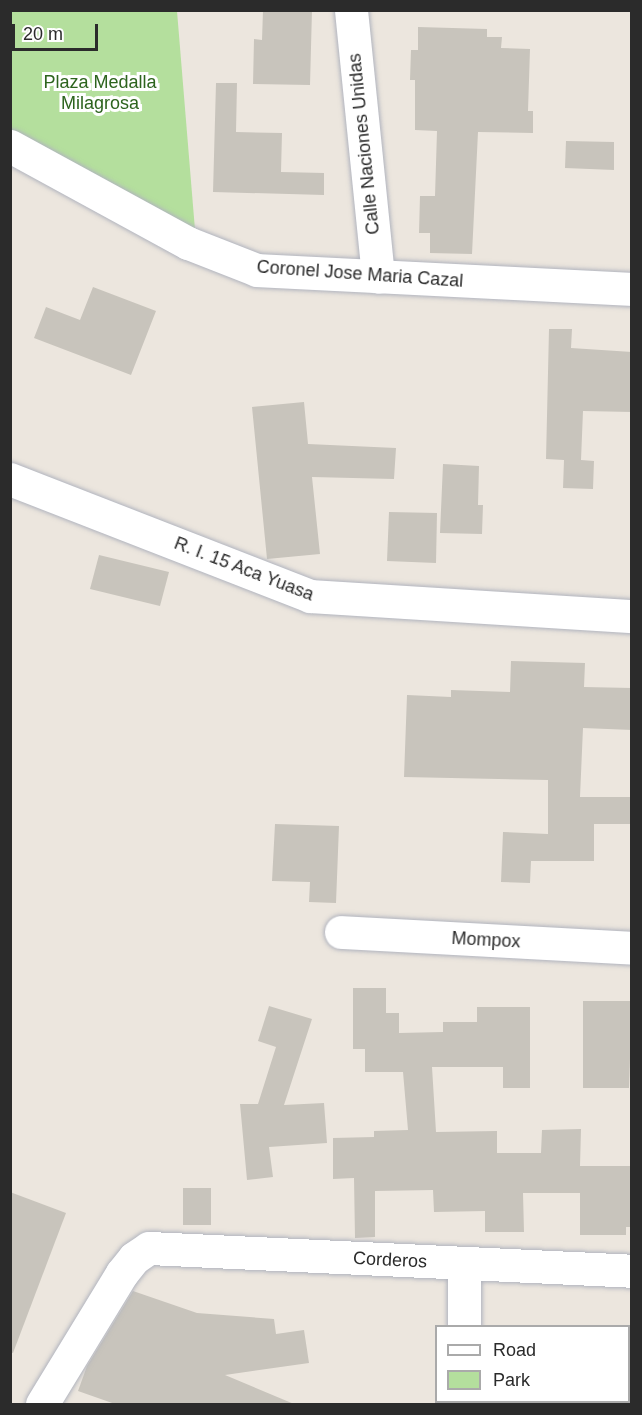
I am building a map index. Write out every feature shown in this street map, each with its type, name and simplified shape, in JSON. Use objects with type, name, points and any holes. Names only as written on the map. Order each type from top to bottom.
[{"type":"street","name":"Calle Naciones Unidas","points":[[351,10],[378,277]]},
{"type":"street","name":"Coronel Jose Maria Cazal","points":[[10,146],[188,243],[257,270],[632,289]]},
{"type":"street","name":"R. I. 15 Aca Yuasa","points":[[10,479],[310,596],[632,616]]},
{"type":"street","name":"Mompox","points":[[341,932],[632,948]]},
{"type":"street","name":"Corderos","points":[[42,1404],[122,1273],[134,1258],[149,1248],[632,1271]]},
{"type":"street","points":[[464,1264],[464,1325]]},
{"type":"green space","name":"Plaza Medalla Milagrosa","points":[[10,11],[177,11],[195,230],[11,142]]},
{"type":"building","points":[[263,10],[312,10],[310,85],[253,84],[254,39],[262,40]]},
{"type":"building","points":[[418,27],[487,29],[487,37],[502,37],[501,48],[530,49],[528,111],[533,111],[533,133],[478,132],[472,254],[430,253],[430,233],[419,233],[420,196],[435,196],[437,131],[415,130],[415,80],[410,80],[411,50],[418,50]]},
{"type":"building","points":[[216,83],[237,83],[236,132],[282,133],[281,172],[324,173],[324,195],[213,192]]},
{"type":"building","points":[[566,141],[614,142],[614,170],[565,168]]},
{"type":"building","points":[[93,287],[156,311],[131,375],[34,338],[46,307],[80,320]]},
{"type":"building","points":[[549,329],[572,329],[571,348],[632,352],[632,412],[583,411],[581,460],[594,461],[593,489],[563,488],[564,460],[546,459]]},
{"type":"building","points":[[304,402],[308,444],[396,448],[394,479],[312,477],[320,554],[267,559],[252,407]]},
{"type":"building","points":[[443,464],[479,466],[478,505],[483,505],[482,534],[440,533]]},
{"type":"building","points":[[389,512],[437,513],[436,563],[387,561]]},
{"type":"building","points":[[99,555],[169,572],[160,606],[90,589]]},
{"type":"building","points":[[511,661],[585,663],[584,687],[632,688],[632,730],[583,728],[580,797],[632,797],[632,824],[594,824],[594,861],[531,861],[530,883],[501,882],[503,832],[548,834],[548,780],[404,777],[407,695],[451,697],[451,690],[510,692]]},
{"type":"building","points":[[275,824],[339,826],[336,903],[309,902],[310,882],[272,881]]},
{"type":"building","points":[[353,988],[386,988],[386,1013],[399,1013],[399,1033],[443,1032],[443,1022],[477,1022],[477,1007],[530,1007],[530,1088],[503,1088],[503,1067],[432,1067],[436,1132],[497,1131],[497,1153],[541,1153],[542,1130],[581,1129],[580,1166],[632,1166],[632,1227],[626,1227],[626,1235],[580,1235],[580,1193],[523,1193],[524,1232],[485,1232],[485,1211],[434,1212],[433,1190],[375,1191],[375,1237],[355,1238],[354,1178],[333,1179],[333,1138],[374,1137],[374,1131],[408,1130],[403,1072],[365,1072],[365,1049],[353,1049]]},
{"type":"building","points":[[583,1001],[632,1001],[629,1088],[583,1088]]},
{"type":"building","points":[[269,1006],[312,1019],[284,1105],[324,1103],[327,1143],[269,1147],[273,1177],[247,1180],[240,1104],[258,1104],[276,1047],[258,1041]]},
{"type":"building","points":[[183,1188],[211,1188],[211,1225],[183,1225]]},
{"type":"building","points":[[10,1192],[66,1213],[13,1353],[10,1352]]},
{"type":"building","points":[[133,1291],[197,1313],[274,1319],[276,1334],[304,1330],[309,1363],[225,1375],[294,1404],[115,1404],[78,1391],[87,1366]]}]
